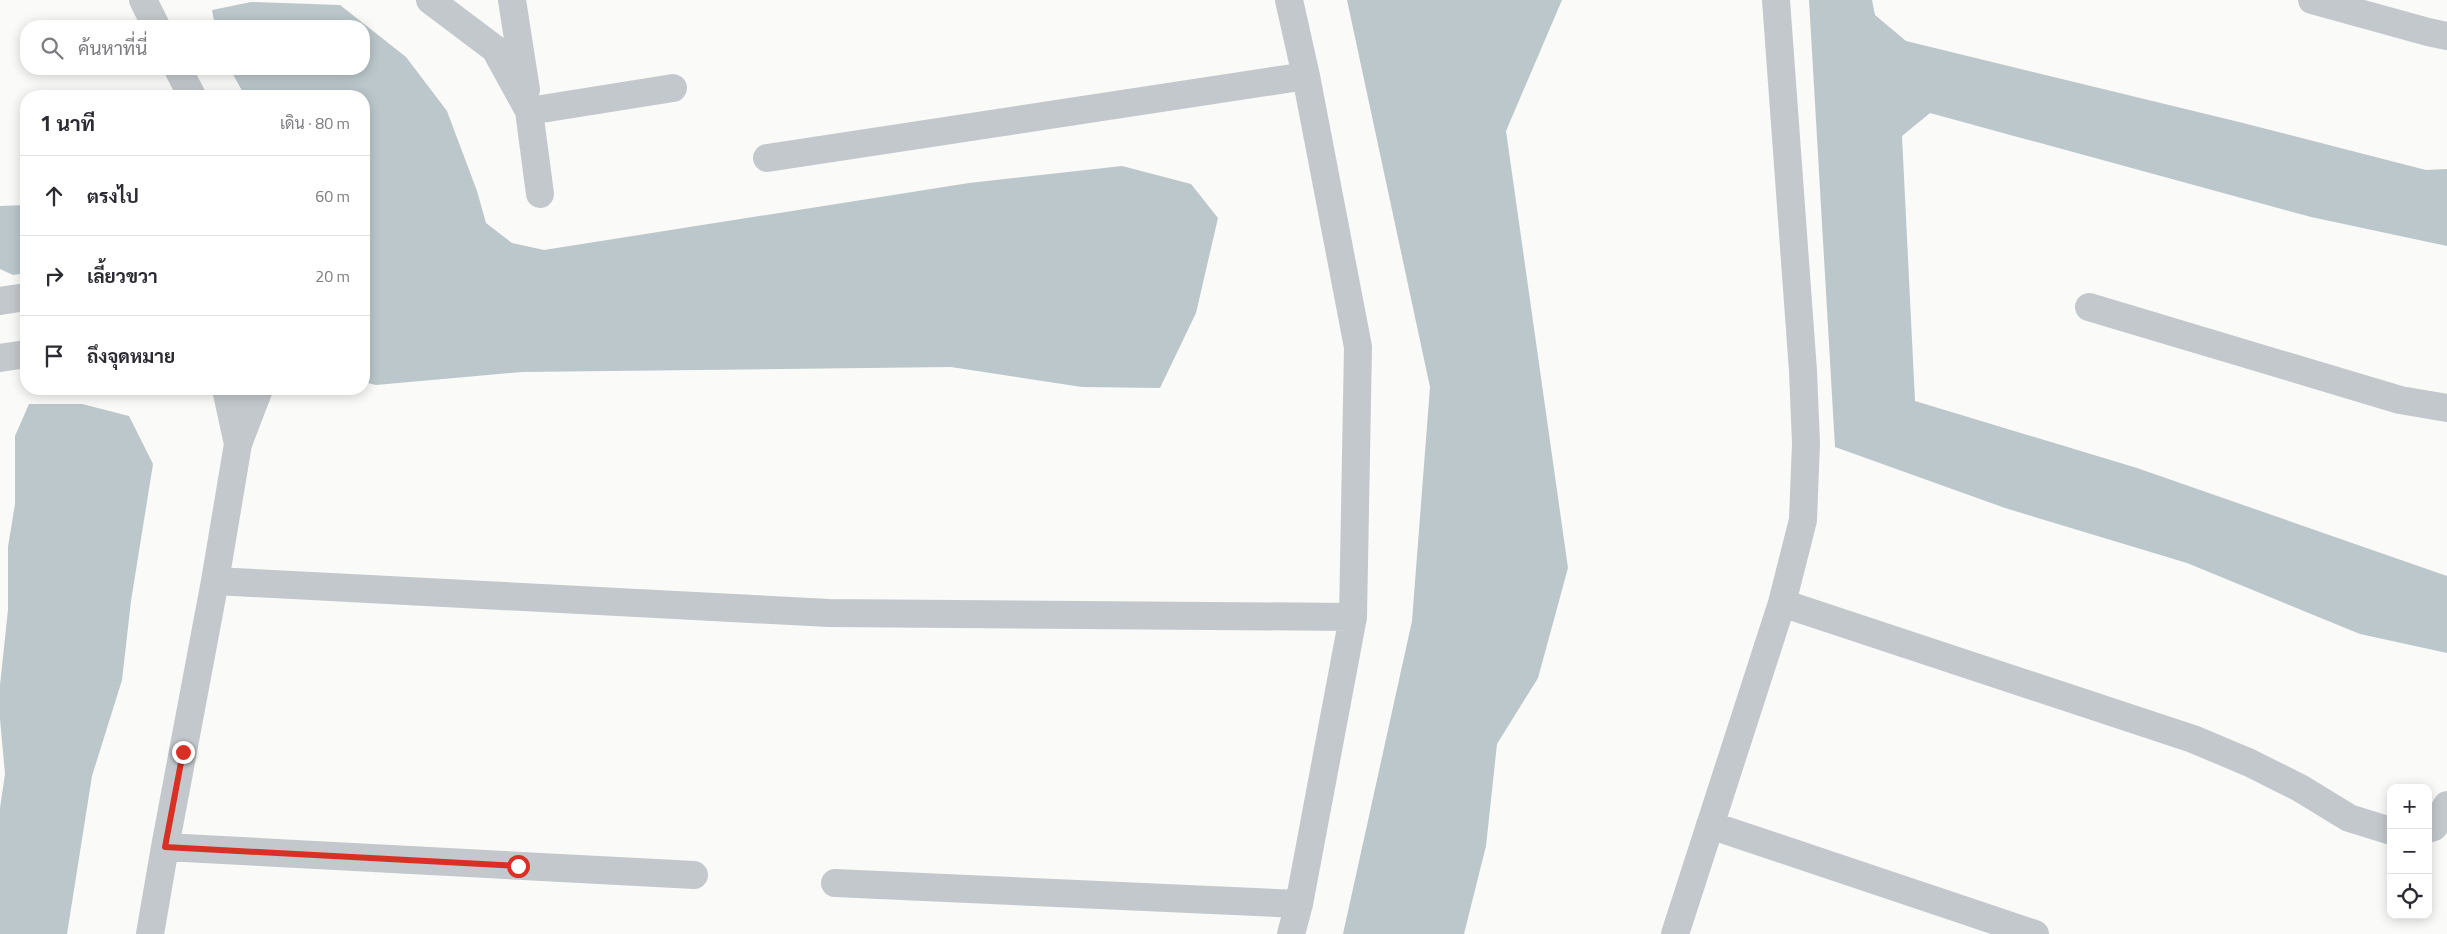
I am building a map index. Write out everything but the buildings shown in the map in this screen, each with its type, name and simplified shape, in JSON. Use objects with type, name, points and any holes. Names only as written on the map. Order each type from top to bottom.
[{"type":"street","points":[[143,0],[153,20]]},
{"type":"street","points":[[430,0],[495,49],[529,112]]},
{"type":"street","points":[[512,0],[540,194]]},
{"type":"street","points":[[1289,0],[1306,76],[1358,347],[1353,617],[1299,904],[1291,934]]},
{"type":"street","points":[[1675,934],[1782,603],[1803,520],[1806,443],[1801,331],[1776,0]]},
{"type":"street","points":[[2312,0],[2447,36]]},
{"type":"street","points":[[181,75],[189,90]]},
{"type":"street","points":[[767,158],[1306,76]]},
{"type":"street","points":[[529,112],[673,88]]},
{"type":"street","points":[[0,301],[20,298]]},
{"type":"street","points":[[2089,307],[2400,400],[2447,408]]},
{"type":"street","points":[[0,358],[20,355]]},
{"type":"street","points":[[227,395],[238,444]]},
{"type":"street","points":[[150,934],[215,581],[238,444],[258,395]]},
{"type":"street","points":[[215,581],[830,613],[1353,617]]},
{"type":"street","points":[[1782,603],[2193,739],[2266,771],[2349,818],[2387,830]]},
{"type":"street","points":[[2432,827],[2447,806]]},
{"type":"street","points":[[1710,825],[2034,934]]},
{"type":"street","points":[[165,847],[694,875]]},
{"type":"street","points":[[835,883],[1299,904]]},
{"type":"shaded area","points":[[1347,0],[1562,0],[1506,131],[1568,568],[1538,678],[1497,744],[1486,846],[1464,934],[1343,934],[1412,621],[1430,387]]},
{"type":"shaded area","points":[[1809,0],[1872,0],[1875,15],[1906,41],[2239,122],[2426,170],[2447,169],[2447,246],[2311,217],[1930,113],[1902,136],[1915,401],[2137,468],[2447,576],[2447,653],[2360,634],[2187,563],[2005,508],[1835,447]]},
{"type":"shaded area","points":[[251,2],[340,5],[359,20],[214,20],[212,10]]},
{"type":"shaded area","points":[[370,29],[406,57],[447,111],[477,191],[486,223],[512,243],[544,250],[969,183],[1122,166],[1191,184],[1218,218],[1196,313],[1160,388],[1082,387],[951,367],[522,372],[376,385],[370,384],[370,90],[242,90],[233,75],[370,75]]},
{"type":"shaded area","points":[[20,205],[20,274],[13,275],[0,269],[0,206]]},
{"type":"shaded area","points":[[29,404],[82,404],[129,416],[153,464],[131,601],[122,680],[92,776],[67,934],[0,934],[0,808],[5,774],[0,719],[0,685],[8,610],[8,547],[15,504],[15,436]]},
{"type":"route","points":[[183,752],[165,847],[518,866]]}]
